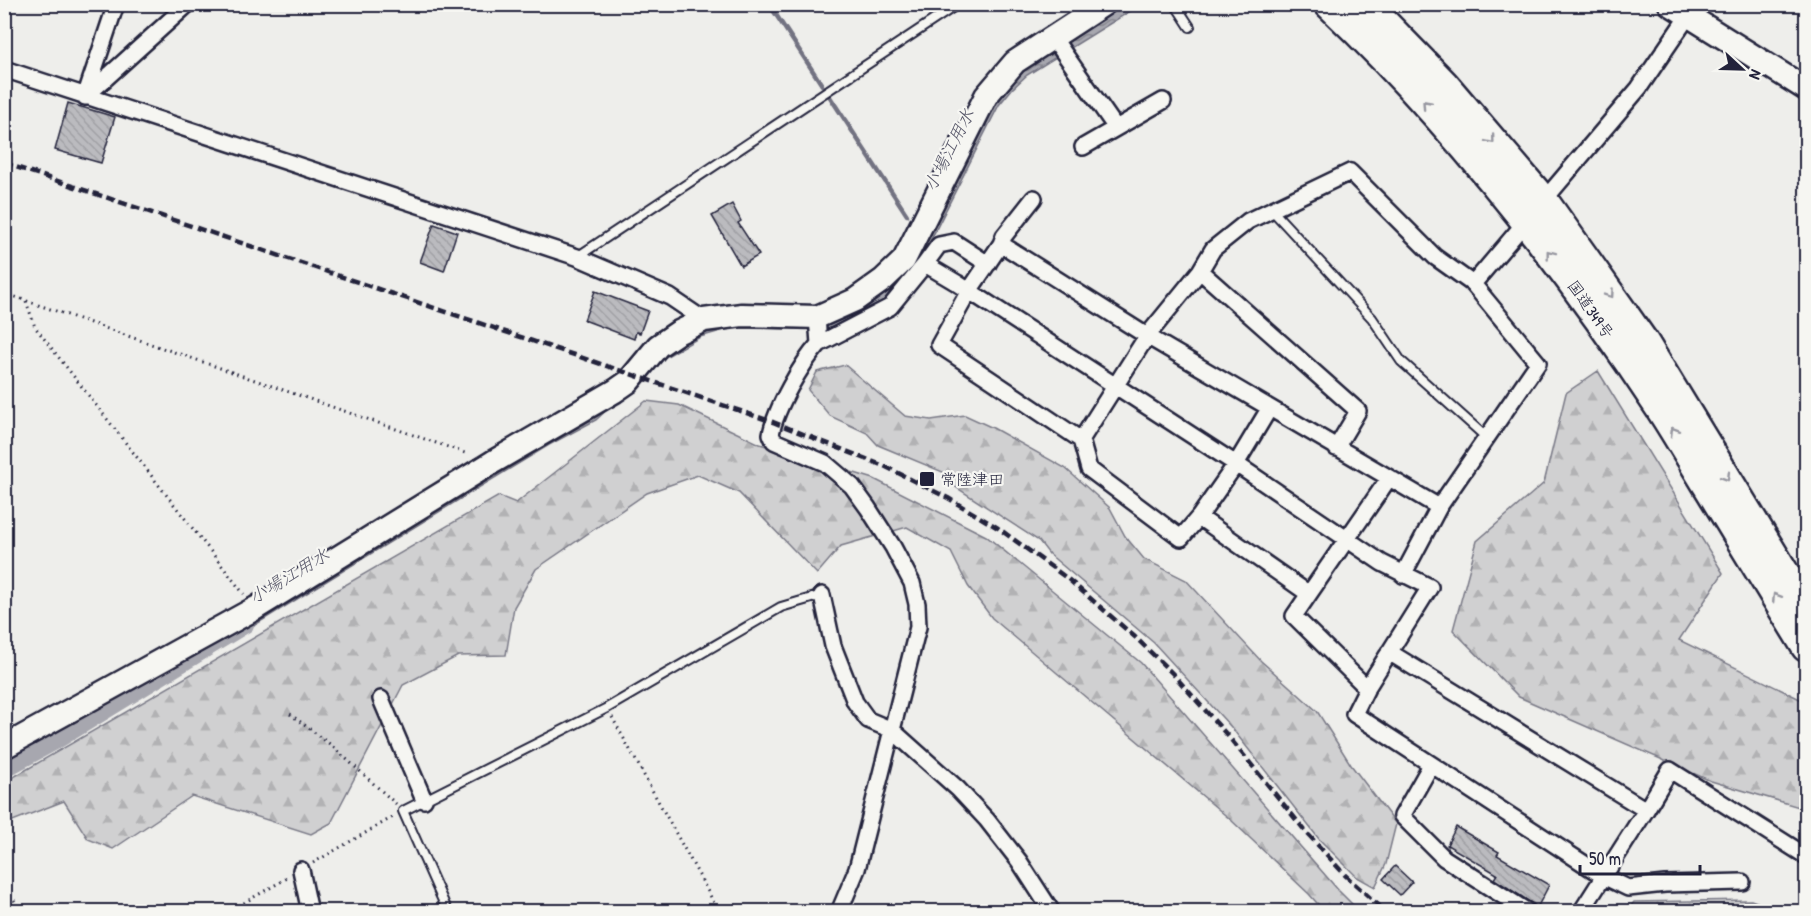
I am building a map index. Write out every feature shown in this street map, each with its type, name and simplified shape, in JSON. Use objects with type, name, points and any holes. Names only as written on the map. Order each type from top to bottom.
[{"type":"highway","name":"国道349号","points":[[1329,4],[1410,86],[1477,162],[1569,278],[1660,408],[1806,647]]},
{"type":"highway","name":"国道349号","points":[[1366,4],[1444,84],[1544,201],[1644,342],[1806,608]]},
{"type":"street","points":[[85,97],[116,4]]},
{"type":"street","points":[[85,97],[188,4]]},
{"type":"street","points":[[4,747],[256,608],[493,462],[615,391],[628,382],[658,346],[677,333],[704,320],[742,315],[817,317],[855,300],[883,280],[904,260],[986,96],[1015,62],[1058,45],[1104,4]]},
{"type":"street","points":[[1473,284],[1639,88],[1679,10],[1806,89]]},
{"type":"street","points":[[1058,45],[1116,128]]},
{"type":"street","points":[[4,69],[577,257],[670,297],[704,320]]},
{"type":"street","points":[[94,69],[109,75]]},
{"type":"street","points":[[1083,147],[1163,101]]},
{"type":"street","points":[[1081,440],[1147,336],[1200,271],[1213,249],[1248,220],[1350,171],[1435,257],[1473,284],[1538,363],[1439,507],[1403,575]]},
{"type":"street","points":[[1034,198],[1004,236],[969,291],[939,345],[1081,440],[1089,469],[1181,538],[1236,464],[1269,409]]},
{"type":"street","points":[[839,912],[857,869],[918,627],[917,604],[912,583],[893,547],[852,486],[825,463],[774,441],[771,434],[773,422],[810,355],[819,344],[890,307],[939,245],[954,242],[988,264]]},
{"type":"street","points":[[1001,244],[1147,336],[1439,507]]},
{"type":"street","points":[[925,264],[1236,464],[1347,540],[1403,575],[1430,587],[1367,688],[1354,714],[1603,876],[1628,888],[1665,884],[1742,882]]},
{"type":"street","points":[[1200,271],[1358,411],[1336,448]]},
{"type":"street","points":[[817,317],[819,344]]},
{"type":"street","points":[[1367,688],[1294,616],[1389,478]]},
{"type":"street","points":[[1198,517],[1309,594]]},
{"type":"street","points":[[822,595],[832,646],[855,702],[868,720],[892,730],[958,789],[987,820],[1019,861],[1052,912]]},
{"type":"street","points":[[1389,652],[1646,810]]},
{"type":"street","points":[[381,699],[424,800]]},
{"type":"street","points":[[1431,765],[1402,816],[1444,858],[1528,912]]},
{"type":"street","points":[[1581,912],[1670,770],[1806,856]]},
{"type":"street","points":[[301,870],[310,912]]},
{"type":"lane","points":[[577,257],[958,4]]},
{"type":"lane","points":[[1176,4],[1190,27]]},
{"type":"lane","points":[[1271,209],[1372,318],[1401,361],[1487,438]]},
{"type":"lane","points":[[448,912],[403,811],[607,708],[781,607],[822,595]]},
{"type":"path","points":[[4,293],[493,462]]},
{"type":"path","points":[[26,301],[35,327],[256,608]]},
{"type":"path","points":[[607,708],[718,910]]},
{"type":"path","points":[[228,912],[403,811],[331,745],[290,714]]},
{"type":"path","points":[[14,900],[21,912]]},
{"type":"green space","points":[[845,365],[905,416],[931,420],[965,415],[1065,468],[1110,508],[1125,536],[1144,559],[1186,580],[1261,661],[1317,711],[1351,765],[1396,824],[1386,864],[1375,887],[1357,877],[1319,839],[1231,727],[1154,643],[1049,554],[1039,541],[954,486],[943,472],[878,445],[867,433],[830,416],[808,390],[817,372]]},
{"type":"green space","points":[[1598,371],[1723,573],[1679,640],[1806,702],[1806,809],[1711,781],[1519,697],[1453,630],[1477,541],[1544,483],[1566,393]]},
{"type":"green space","points":[[646,401],[679,405],[760,444],[874,479],[986,536],[1141,663],[1339,891],[1359,911],[1324,911],[1231,820],[992,618],[968,586],[951,552],[907,527],[841,546],[817,574],[739,493],[698,475],[647,493],[536,569],[514,607],[506,655],[458,656],[403,685],[331,823],[311,834],[192,796],[113,849],[88,839],[64,801],[5,824],[5,782],[499,496],[516,503]]},
{"type":"green space","points":[[1751,900],[1781,911],[1627,911],[1634,902]]},
{"type":"water","points":[[1120,5],[1140,5],[1027,75],[1012,89],[999,105],[916,269],[908,265],[991,101],[1021,67]]},
{"type":"water","points":[[810,321],[808,329],[731,328],[700,337],[660,360],[596,420],[549,445],[255,625],[251,617],[657,352],[699,328]]},
{"type":"building","points":[[68,103],[115,117],[101,163],[55,150]]},
{"type":"building","points":[[732,204],[741,221],[738,223],[759,255],[741,266],[712,216]]},
{"type":"building","points":[[434,224],[457,232],[444,271],[420,262]]},
{"type":"building","points":[[595,291],[648,311],[640,333],[636,332],[634,339],[584,320]]},
{"type":"building","points":[[1456,827],[1499,852],[1497,855],[1549,885],[1537,908],[1494,879],[1497,874],[1447,845]]},
{"type":"building","points":[[1395,866],[1412,882],[1400,895],[1383,879]]},
{"type":"waterway","points":[[769,4],[822,85]]},
{"type":"waterway","points":[[830,97],[907,215]]},
{"type":"waterway","name":"小場江用水","points":[[825,327],[848,323],[883,302],[909,271],[922,248]]},
{"type":"waterway","name":"小場江用水","points":[[4,770],[57,741],[246,625]]},
{"type":"railway","points":[[4,163],[773,422],[884,466],[948,498],[998,528],[1068,579],[1135,637],[1173,674],[1228,736],[1307,833],[1345,875],[1386,912]]},
{"type":"place","name":"常陸津田","points":[[927,479]]}]
